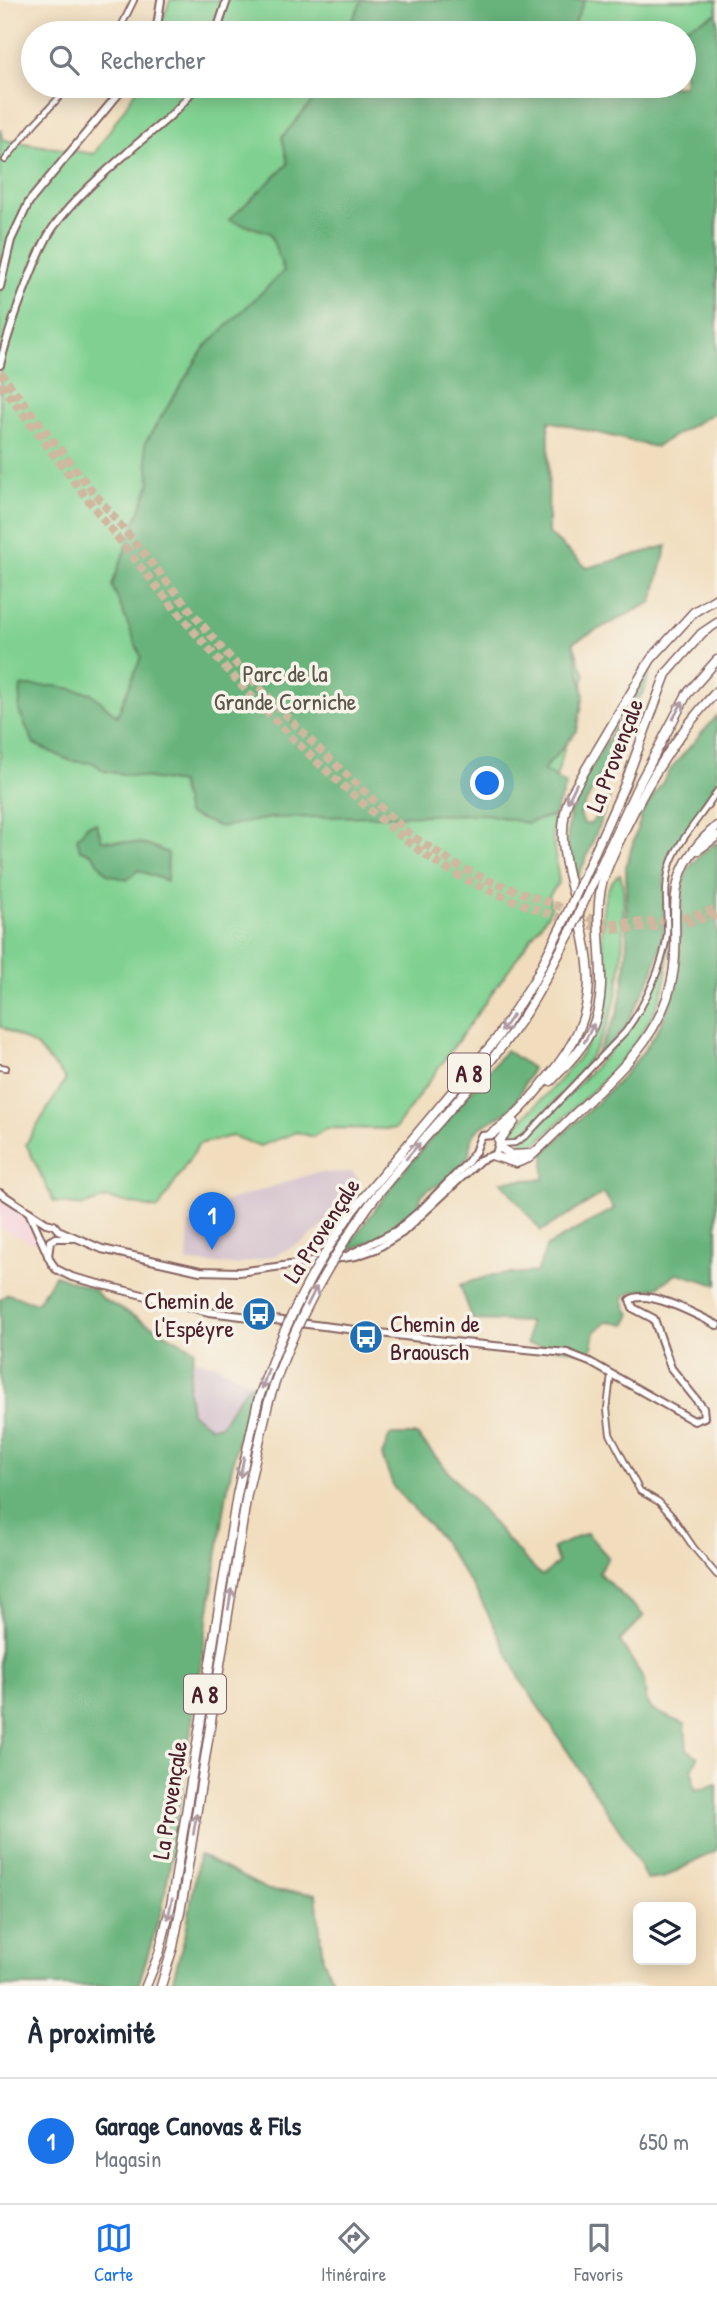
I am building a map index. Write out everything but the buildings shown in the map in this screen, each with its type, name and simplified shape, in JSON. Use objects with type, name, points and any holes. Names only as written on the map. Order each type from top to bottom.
[{"type":"highway","points":[[491,1134],[512,1117],[564,1058],[586,1010],[590,973],[586,942],[568,874],[563,842],[564,814],[570,796],[651,659],[694,612],[717,598]]},
{"type":"highway","name":"La Provençale","points":[[146,1986],[159,1954],[172,1900],[237,1494],[258,1401],[293,1310],[321,1259],[353,1210],[497,1038],[535,979],[625,785],[666,674],[702,632],[717,623]]},
{"type":"highway","name":"La Provençale","points":[[161,1986],[173,1947],[187,1873],[247,1494],[268,1404],[291,1341],[313,1294],[344,1241],[370,1204],[512,1033],[570,931],[636,790],[687,694],[717,660]]},
{"type":"highway","points":[[534,1153],[511,1155],[499,1144],[506,1130],[574,1057],[591,1030],[600,993],[598,907],[606,871],[654,774],[678,738],[717,691]]},
{"type":"highway","points":[[489,1156],[516,1163],[523,1162],[627,1062],[655,1026],[667,996],[673,964],[676,889],[682,867],[705,836],[717,826]]},
{"type":"highway","points":[[689,856],[717,836]]},
{"type":"highway","points":[[167,1986],[173,1947]]},
{"type":"main road","points":[[158,21],[161,0]]},
{"type":"main road","points":[[220,21],[228,0]]},
{"type":"main road","points":[[0,287],[11,240],[29,202],[115,98]]},
{"type":"main road","points":[[0,365],[15,312],[53,227],[101,176],[170,118],[188,98]]},
{"type":"main road","points":[[0,1193],[46,1223],[52,1223],[58,1230],[109,1251],[200,1271],[239,1272],[345,1257],[369,1252],[402,1233],[499,1144],[491,1134],[481,1136],[468,1162],[407,1223],[383,1240],[345,1257]]},
{"type":"main road","points":[[476,1147],[489,1156]]},
{"type":"main road","points":[[29,1212],[39,1230],[48,1258],[63,1274],[209,1312],[567,1353],[583,1358],[694,1421],[702,1420],[705,1411],[671,1368],[656,1322],[651,1316],[633,1308],[630,1300],[636,1296],[661,1301],[717,1325]]},
{"type":"main road","points":[[39,1230],[46,1223]]},
{"type":"main road","points":[[48,1258],[58,1230]]},
{"type":"main road","points":[[42,1239],[74,1238]]},
{"type":"street","points":[[124,21],[134,0]]},
{"type":"street","points":[[5,160],[34,123],[58,98]]},
{"type":"street","points":[[499,1144],[515,1143],[527,1135],[634,1020],[655,976],[666,940],[667,880],[674,854],[717,792]]},
{"type":"street","points":[[611,1376],[607,1409],[610,1434],[640,1491],[659,1502],[672,1516],[717,1575]]},
{"type":"shaded area","points":[[352,1172],[360,1180],[340,1212],[306,1240],[276,1255],[236,1265],[187,1262],[189,1225],[219,1204],[314,1173]]},
{"type":"shaded area","points":[[0,1198],[27,1216],[34,1225],[35,1244],[0,1228]]},
{"type":"shaded area","points":[[192,1360],[215,1364],[251,1383],[221,1425],[211,1427],[191,1413],[188,1389]]},
{"type":"green space","name":"Parc de la Grande Corniche","points":[[170,0],[717,0],[717,403],[538,415],[537,547],[585,675],[545,817],[554,816],[552,835],[559,882],[549,896],[551,910],[395,1129],[327,1128],[313,1137],[297,1132],[260,1146],[232,1136],[199,1144],[158,1209],[106,1198],[83,1206],[54,1202],[26,1144],[66,1079],[37,1047],[0,1026],[0,129],[4,140],[94,154],[131,98],[696,98],[696,21],[162,21]]},
{"type":"green space","points":[[362,0],[585,0],[575,21],[352,21]]},
{"type":"green space","points":[[717,13],[717,411],[655,447],[549,421],[548,533],[587,568],[667,546],[652,602],[573,642],[584,694],[577,731],[543,770],[566,785],[554,816],[526,823],[486,814],[271,818],[220,827],[187,814],[180,783],[104,771],[94,763],[71,761],[34,744],[19,711],[21,686],[57,686],[91,693],[117,716],[141,657],[112,585],[150,483],[145,443],[204,348],[284,271],[270,233],[229,220],[288,164],[282,137],[315,98],[696,98],[696,22]]},
{"type":"green space","points":[[652,665],[644,692],[631,707],[611,743],[616,758],[602,771],[580,814],[584,824],[591,824],[610,796],[574,885],[568,838],[572,804]]},
{"type":"green space","points":[[717,716],[717,785],[671,854],[665,872],[663,935],[653,973],[624,1030],[591,1065],[617,1015],[624,982],[627,950],[626,866],[642,814],[673,766]]},
{"type":"green space","points":[[96,823],[102,840],[146,844],[168,853],[167,881],[138,870],[127,880],[107,874],[91,853],[80,850],[77,838],[88,825]]},
{"type":"green space","points":[[717,842],[717,1285],[678,1273],[656,1288],[631,1292],[623,1298],[631,1314],[626,1324],[606,1322],[595,1332],[591,1353],[527,1344],[529,1322],[473,1320],[460,1285],[493,1275],[537,1272],[547,1246],[614,1209],[604,1193],[541,1231],[501,1181],[544,1179],[544,1153],[612,1088],[656,1033],[666,1013],[676,979],[684,879],[702,853]]},
{"type":"green space","points":[[620,874],[624,900],[622,957],[614,1006],[606,1028],[583,1068],[567,1088],[529,1130],[506,1141],[509,1133],[580,1055],[600,1018],[604,999],[602,932],[605,897]]},
{"type":"green space","points":[[668,937],[664,986],[643,1032],[628,1052],[594,1090],[538,1142],[522,1151],[507,1148],[531,1134],[631,1029],[660,972]]},
{"type":"green space","points":[[506,1050],[532,1068],[514,1104],[477,1131],[470,1145],[469,1156],[445,1182],[424,1192],[410,1217],[384,1235],[345,1251],[397,1179]]},
{"type":"green space","points":[[55,1275],[93,1289],[104,1300],[194,1349],[188,1389],[191,1413],[211,1427],[221,1425],[251,1383],[256,1385],[240,1429],[228,1486],[162,1909],[138,1986],[0,1986],[0,1299],[8,1294],[37,1303]]},
{"type":"green space","points":[[390,1435],[417,1435],[516,1550],[542,1576],[558,1563],[553,1548],[587,1533],[608,1557],[599,1573],[644,1616],[620,1641],[644,1679],[646,1699],[652,1710],[685,1724],[687,1749],[698,1757],[692,1770],[695,1790],[717,1784],[717,1850],[663,1878],[647,1880],[624,1837],[522,1682],[479,1596],[438,1535],[394,1488],[382,1456]]},
{"type":"green space","points":[[199,1855],[268,1890],[316,1894],[323,1959],[335,1986],[171,1986],[186,1932]]},
{"type":"tunnel","points":[[0,372],[90,488],[223,650],[318,748],[412,836],[460,867],[490,881],[590,918],[613,923],[671,921],[717,909]]},
{"type":"tunnel","points":[[0,384],[122,544],[207,647],[299,744],[400,836],[457,875],[533,908],[595,927],[659,927]]},
{"type":"tunnel","points":[[686,923],[717,915]]},
{"type":"place","name":"Garage Canovas & Fils","points":[[212,1250]]},
{"type":"place","name":"Chemin de l'Espéyre","points":[[259,1314]]},
{"type":"place","name":"Chemin de Braousch","points":[[366,1337]]}]
